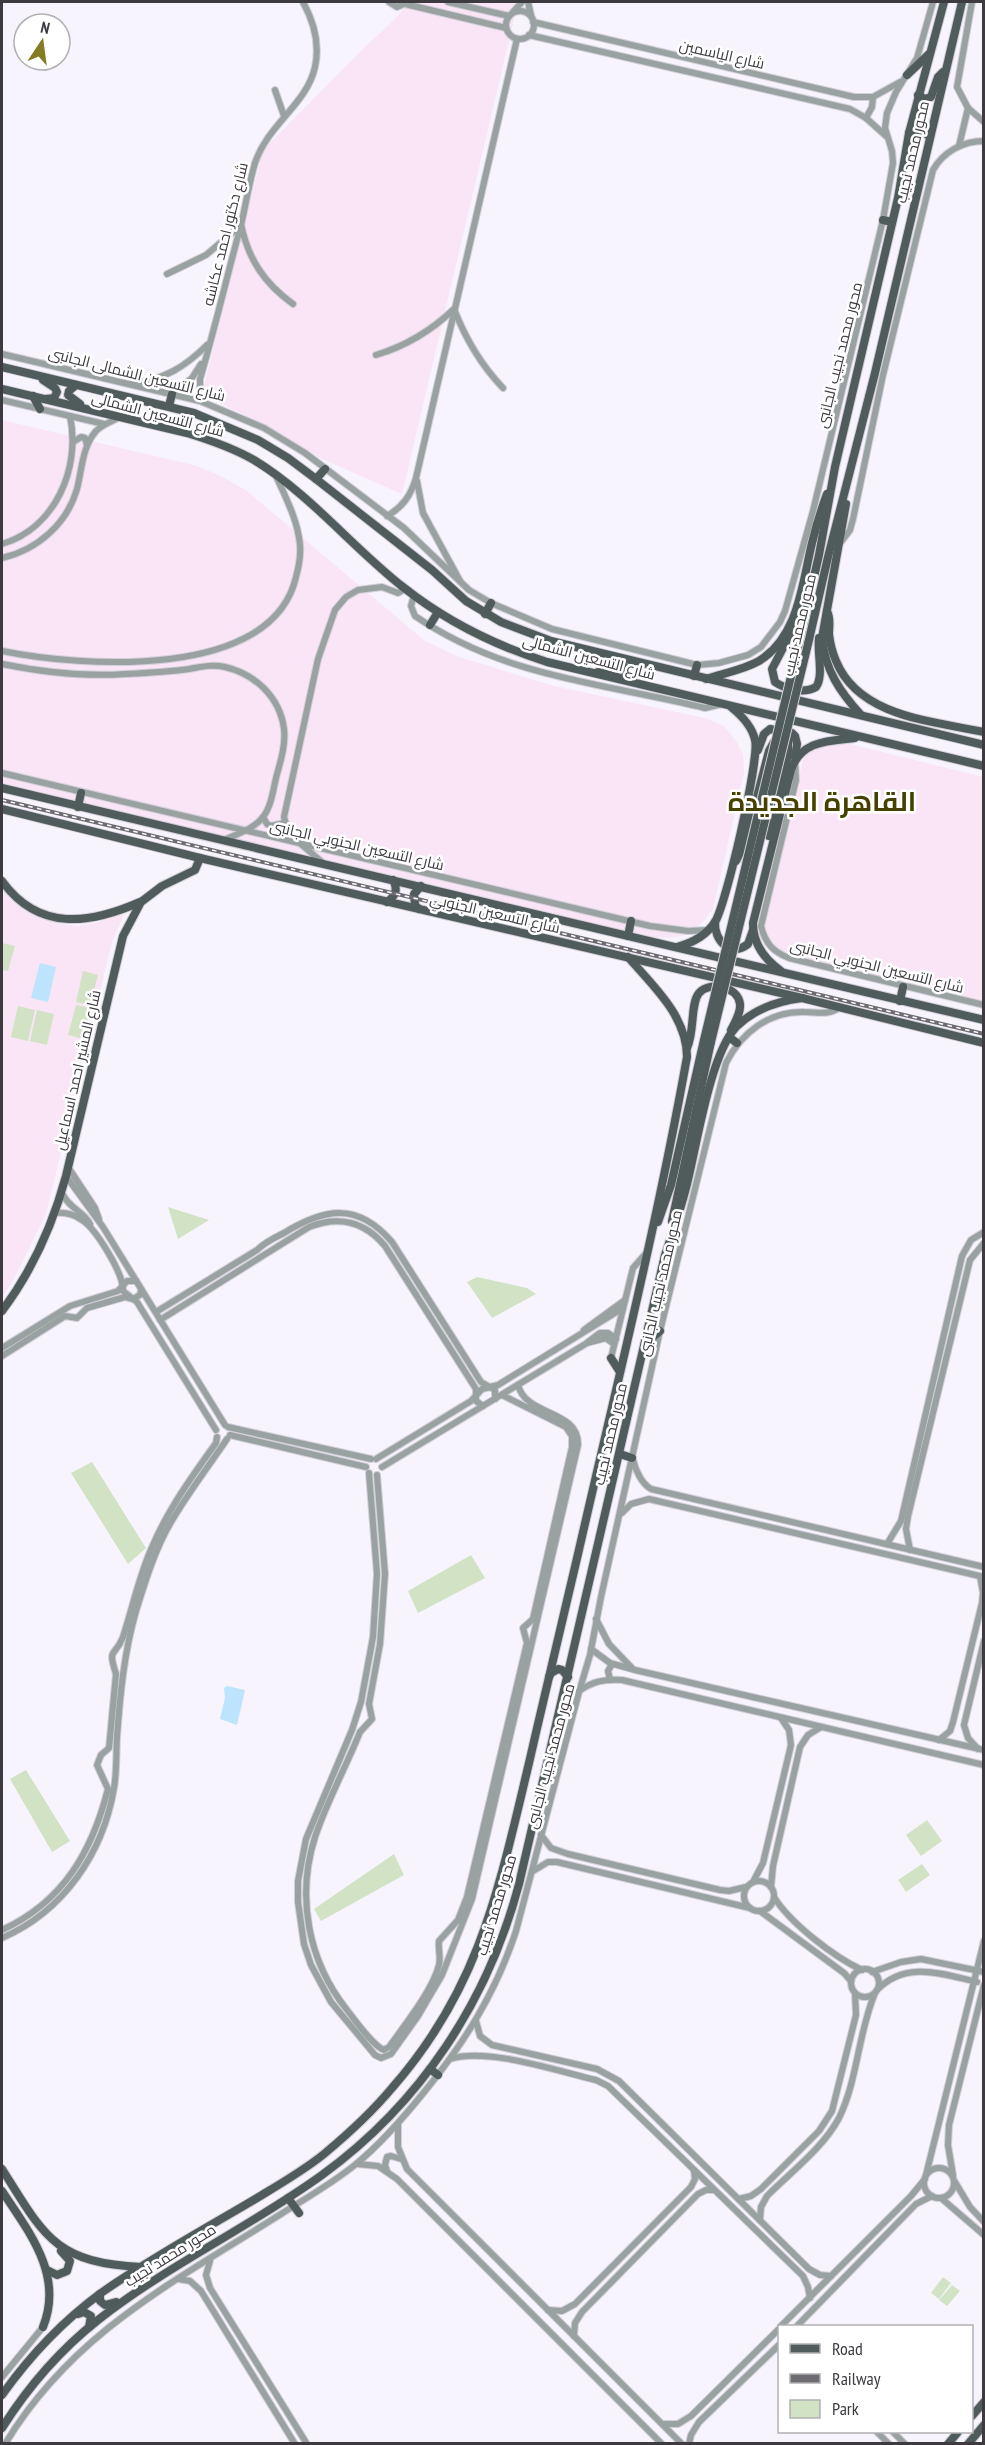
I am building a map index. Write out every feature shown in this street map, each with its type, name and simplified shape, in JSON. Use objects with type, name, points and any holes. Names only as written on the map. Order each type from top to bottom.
[{"type":"main road","name":"محور محمد نجيب","points":[[804,643],[835,467],[892,222],[918,95],[944,2]]},
{"type":"main road","points":[[961,5],[969,12]]},
{"type":"main road","name":"محور محمد نجيب","points":[[649,1248],[671,1185],[804,643],[879,374],[901,281],[929,136],[961,5]]},
{"type":"main road","points":[[905,77],[932,50]]},
{"type":"main road","points":[[918,95],[925,99],[931,97],[939,75],[945,71]]},
{"type":"main road","points":[[909,134],[920,130],[929,136]]},
{"type":"main road","points":[[883,220],[892,222]]},
{"type":"main road","name":"شارع التسعين الشمالى","points":[[2,367],[169,406],[227,425],[258,440],[288,458],[316,479],[432,570],[466,602],[484,614],[520,631],[596,652],[984,745]]},
{"type":"main road","points":[[39,377],[56,390],[54,398],[45,399]]},
{"type":"main road","points":[[76,385],[68,395],[87,409]]},
{"type":"main road","name":"شارع التسعين الشمالى","points":[[2,389],[210,440],[254,460],[312,505],[414,596],[486,640],[516,652],[590,673],[984,766]]},
{"type":"main road","points":[[169,406],[172,394]]},
{"type":"main road","points":[[33,396],[40,409]]},
{"type":"main road","points":[[835,467],[815,530],[789,639],[772,669],[772,675],[780,685],[804,691],[816,687],[819,682],[818,648],[841,542],[851,470]]},
{"type":"main road","points":[[316,479],[325,469]]},
{"type":"main road","points":[[484,614],[491,603]]},
{"type":"main road","points":[[706,679],[745,667],[766,655],[786,634],[796,610]]},
{"type":"main road","points":[[826,610],[830,617],[830,640],[836,661],[846,679],[860,694],[891,711],[983,732]]},
{"type":"main road","points":[[430,625],[438,612]]},
{"type":"main road","points":[[824,621],[823,646],[829,669],[836,685],[863,717]]},
{"type":"main road","points":[[590,673],[622,673],[626,670],[624,666],[596,652]]},
{"type":"main road","points":[[694,676],[697,665]]},
{"type":"main road","points":[[726,705],[744,719],[754,734],[757,754]]},
{"type":"main road","points":[[675,948],[695,941],[715,922],[733,866],[757,754],[764,734],[774,729],[795,736],[797,744],[795,759],[764,874],[753,929],[747,944],[743,948],[732,949],[720,943],[716,937],[715,922]]},
{"type":"main road","points":[[733,866],[745,843],[769,751],[783,734],[789,749],[768,838],[764,874]]},
{"type":"main road","points":[[795,759],[812,745],[859,737]]},
{"type":"main road","name":"شارع التسعين الجنوبي","points":[[2,788],[984,1020]]},
{"type":"main road","points":[[78,807],[81,793]]},
{"type":"main road","name":"شارع التسعين الجنوبي","points":[[2,809],[984,1043]]},
{"type":"main road","name":"شارع المشير احمد اسماعيل","points":[[2,1311],[17,1292],[56,1213],[123,936],[130,918],[141,902],[162,886],[195,870],[200,858]]},
{"type":"main road","points":[[387,902],[395,895],[393,879]]},
{"type":"main road","points":[[2,881],[22,902],[44,914],[60,918],[93,919],[141,902]]},
{"type":"main road","points":[[419,909],[415,905],[414,894],[421,886]]},
{"type":"main road","points":[[126,909],[130,912],[130,918]]},
{"type":"main road","points":[[628,936],[631,921]]},
{"type":"main road","points":[[753,929],[763,955],[785,973]]},
{"type":"main road","name":"محور محمد نجيب","points":[[2,2395],[37,2351],[74,2315],[100,2294],[289,2178],[324,2154],[379,2103],[428,2044],[468,1974],[490,1918],[501,1880],[558,1641],[649,1248],[673,1132],[687,1048],[679,1023],[671,1008],[628,957]]},
{"type":"main road","points":[[687,1048],[693,1030],[696,998],[700,992],[712,986],[728,989],[740,1000],[739,1012],[729,1037],[737,1043]]},
{"type":"main road","points":[[900,1001],[903,987]]},
{"type":"main road","name":"محور محمد نجيب","points":[[665,1255],[687,1187],[717,1062],[729,1037],[736,1027],[752,1014],[769,1005],[802,998]]},
{"type":"main road","name":"محور محمد نجيب","points":[[2,2428],[34,2383],[89,2327],[131,2295],[288,2198],[357,2147],[403,2102],[430,2069],[468,2012],[498,1950],[513,1906],[665,1255],[707,1041]]},
{"type":"main road","points":[[645,1342],[660,1331]]},
{"type":"main road","points":[[611,1358],[620,1372]]},
{"type":"main road","points":[[620,1454],[632,1458]]},
{"type":"main road","points":[[558,1641],[563,1647],[569,1647],[578,1634]]},
{"type":"main road","points":[[548,1681],[551,1673],[558,1669],[568,1677]]},
{"type":"main road","points":[[535,1815],[546,1818]]},
{"type":"main road","points":[[430,2069],[438,2075]]},
{"type":"main road","points":[[2,2169],[37,2225],[70,2261],[65,2273],[60,2275],[52,2274],[47,2270]]},
{"type":"main road","points":[[2,2191],[23,2222],[47,2270],[50,2296],[43,2327]]},
{"type":"main road","points":[[288,2198],[297,2209]]},
{"type":"main road","points":[[56,2244],[71,2254],[97,2263],[142,2267]]},
{"type":"main road","points":[[100,2294],[100,2301],[108,2305],[131,2295]]},
{"type":"main road","points":[[74,2315],[88,2313],[91,2320],[89,2327]]},
{"type":"main road","points":[[34,2383],[42,2389]]},
{"type":"main road","points":[[973,2415],[984,2402]]},
{"type":"main road","points":[[968,2444],[984,2426]]},
{"type":"street","name":"شارع دكتور احمد عكاشه","points":[[200,401],[199,385],[255,163],[266,139],[302,96],[314,69],[317,53],[314,28],[303,2]]},
{"type":"street","points":[[389,2],[397,7],[406,3],[506,28]]},
{"type":"street","points":[[448,2],[510,15],[523,11],[533,20]]},
{"type":"street","points":[[522,2],[510,15],[506,28],[509,34],[517,39],[530,35],[533,20],[528,2]]},
{"type":"street","name":"محور محمد نجيب الجانبى","points":[[697,665],[734,660],[748,655],[761,647],[780,622],[785,611],[813,511],[883,220],[893,163],[885,128],[887,113],[921,47],[933,2]]},
{"type":"street","points":[[972,2],[956,82],[959,94],[968,108],[984,122]]},
{"type":"street","name":"شارع الياسمين","points":[[533,20],[842,95],[873,97]]},
{"type":"street","name":"شارع الياسمين","points":[[530,35],[839,106],[866,118],[886,136]]},
{"type":"street","points":[[387,516],[403,504],[416,478],[517,39]]},
{"type":"street","points":[[714,77],[717,65]]},
{"type":"street","points":[[866,118],[872,107],[873,97],[892,88],[905,77]]},
{"type":"street","points":[[275,90],[284,116]]},
{"type":"street","points":[[959,146],[968,108]]},
{"type":"street","points":[[901,281],[933,170],[942,157],[959,146],[984,141]]},
{"type":"street","points":[[167,274],[200,259],[241,225],[257,269],[279,294],[292,304]]},
{"type":"street","points":[[376,355],[409,342],[440,322],[454,309]]},
{"type":"street","points":[[454,309],[469,344],[479,360],[503,388]]},
{"type":"street","points":[[124,383],[155,379],[171,373],[185,365],[210,342]]},
{"type":"street","name":"شارع التسعين الشمالى الجانبى","points":[[2,354],[200,401],[264,428],[305,453],[411,534],[464,586],[491,603],[527,620],[561,632],[697,665]]},
{"type":"street","name":"شارع دكتور احمد عكاشه","points":[[172,394],[192,378],[206,355]]},
{"type":"street","points":[[841,542],[850,530],[853,519],[879,374]]},
{"type":"street","points":[[2,400],[104,424]]},
{"type":"street","points":[[2,544],[22,536],[46,517],[60,492],[71,461],[73,442],[70,416]]},
{"type":"street","points":[[87,445],[104,424],[121,417]]},
{"type":"street","points":[[2,558],[17,554],[39,542],[62,520],[77,490],[87,445],[87,440],[81,436],[73,442]]},
{"type":"street","points":[[224,840],[244,831],[263,817],[268,807],[283,750],[284,730],[280,712],[267,690],[251,676],[224,666],[207,665],[190,669],[123,674],[62,673],[5,665],[5,651],[23,655],[128,661],[168,659],[204,653],[256,633],[276,616],[290,594],[300,557],[300,542],[289,505],[275,476]]},
{"type":"street","points":[[416,478],[423,513],[441,549],[464,586]]},
{"type":"street","points":[[322,862],[289,834],[284,823],[284,809],[318,659],[335,610],[345,597],[358,590],[382,587],[398,593],[405,589]]},
{"type":"street","points":[[414,596],[411,611],[430,625],[495,658],[564,679],[705,708],[726,705]]},
{"type":"street","points":[[204,653],[207,665]]},
{"type":"street","points":[[21,668],[23,655]]},
{"type":"street","name":"شارع التسعين الجنوبي الجانبى","points":[[795,759],[796,780],[761,926],[768,944],[789,958],[984,1005]]},
{"type":"street","name":"شارع التسعين الجنوبي الجانبى","points":[[2,773],[631,921],[679,930],[709,930]]},
{"type":"street","points":[[263,817],[264,821],[271,826],[284,823]]},
{"type":"street","points":[[737,1043],[751,1029],[765,1021],[801,1012],[829,1013],[840,1007]]},
{"type":"street","name":"محور محمد نجيب الجانبى","points":[[5,2444],[42,2389],[97,2335],[178,2279],[297,2209],[356,2164],[398,2124],[450,2060],[476,2021],[495,1986],[510,1950],[591,1650],[596,1618],[660,1331],[720,1081],[726,1063],[737,1043]]},
{"type":"street","points":[[2,1938],[57,1901],[83,1870],[98,1844],[108,1818],[116,1773],[123,1667],[145,1583],[170,1524],[228,1437],[226,1426],[93,1210],[67,1172]]},
{"type":"street","points":[[62,1193],[72,1208],[93,1230],[122,1278],[126,1296],[134,1299],[217,1433],[367,1470],[377,1475]]},
{"type":"street","points":[[56,1213],[81,1216],[93,1210]]},
{"type":"street","points":[[156,1312],[261,1245],[320,1214],[347,1213],[373,1223],[392,1242],[481,1382],[490,1386],[496,1393],[495,1399]]},
{"type":"street","points":[[160,1320],[276,1247],[321,1222],[345,1221],[368,1229],[387,1248],[476,1389],[478,1404],[483,1406]]},
{"type":"street","points":[[93,1230],[101,1224]]},
{"type":"street","points":[[887,1544],[901,1521],[962,1256],[971,1240],[984,1232]]},
{"type":"street","points":[[272,1239],[276,1247]]},
{"type":"street","points":[[910,1550],[907,1523],[970,1260],[978,1248],[984,1244]]},
{"type":"street","points":[[261,1245],[263,1251],[267,1253]]},
{"type":"street","name":"محور محمد نجيب الجانبى","points":[[611,1358],[633,1268],[649,1248]]},
{"type":"street","points":[[2,1348],[70,1306],[118,1291],[127,1281],[136,1281]]},
{"type":"street","points":[[2,1356],[65,1317],[77,1318],[87,1308],[125,1297],[134,1299],[140,1295],[141,1290]]},
{"type":"street","points":[[485,1834],[460,1914],[453,1926],[439,1941],[440,1962],[435,1975],[387,2049],[381,2049],[332,1989],[312,1942],[306,1902],[306,1879],[316,1837],[363,1728],[372,1719],[369,1708],[380,1644],[385,1574],[377,1475],[382,1467],[579,1348],[587,1342],[589,1334],[625,1300]]},
{"type":"street","points":[[589,1334],[623,1308]]},
{"type":"street","points":[[946,1322],[955,1324]]},
{"type":"street","points":[[502,1395],[566,1427],[572,1436],[572,1447],[534,1638],[513,1715],[472,1899],[442,1975],[418,2016],[391,2054],[385,2058],[378,2057],[331,2002],[316,1976],[304,1944],[298,1902],[299,1870],[306,1839],[355,1722],[373,1637],[377,1599],[376,1550],[367,1470],[373,1459],[471,1401],[490,1386],[498,1385],[573,1338],[604,1332],[615,1342]]},
{"type":"street","points":[[573,1338],[579,1348]]},
{"type":"street","points":[[513,1715],[527,1643],[522,1629],[533,1619],[578,1437],[570,1423],[523,1398],[518,1385]]},
{"type":"street","points":[[2,1930],[44,1904],[63,1885],[93,1838],[108,1789],[97,1765],[98,1760],[109,1748],[116,1674],[112,1664],[112,1652],[122,1638],[138,1583],[156,1537],[187,1484],[216,1443],[219,1426],[373,1459],[381,1462],[382,1467]]},
{"type":"street","points":[[632,1458],[639,1476],[648,1488],[984,1567]]},
{"type":"street","points":[[646,1499],[645,1493],[648,1488]]},
{"type":"street","points":[[620,1516],[631,1504],[646,1499],[982,1576],[982,1603],[953,1722],[950,1731],[939,1740]]},
{"type":"street","points":[[808,1536],[811,1526]]},
{"type":"street","points":[[596,1618],[614,1650],[635,1670]]},
{"type":"street","points":[[529,1623],[536,1626]]},
{"type":"street","points":[[525,1637],[534,1638]]},
{"type":"street","points":[[981,1750],[966,1734],[964,1725],[984,1641]]},
{"type":"street","points":[[591,1650],[612,1664],[635,1670],[981,1750]]},
{"type":"street","points":[[610,1679],[608,1671],[612,1664]]},
{"type":"street","points":[[579,1692],[598,1681],[610,1679],[984,1765]]},
{"type":"street","points":[[693,1697],[697,1684]]},
{"type":"street","points":[[359,1707],[369,1708]]},
{"type":"street","points":[[541,1834],[551,1848],[568,1854],[720,1890],[729,1891],[746,1887],[753,1882],[763,1863],[791,1745],[789,1730],[781,1717]]},
{"type":"street","points":[[355,1722],[363,1728]]},
{"type":"street","points":[[821,1727],[808,1735],[800,1747],[773,1866],[771,1887],[774,1897],[798,1926],[862,1970],[872,1972],[901,1962],[921,1959],[980,1971]]},
{"type":"street","points":[[105,1752],[112,1752],[117,1756]]},
{"type":"street","points":[[102,1777],[112,1778],[116,1773]]},
{"type":"street","points":[[532,1872],[539,1866],[557,1862],[760,1911],[844,1973],[851,1981],[855,1994],[856,2015],[838,2096],[828,2118],[819,2131],[761,2189],[751,2196],[739,2199]]},
{"type":"street","points":[[753,1882],[763,1882],[771,1887]]},
{"type":"street","points":[[746,1887],[744,1900],[750,1908]]},
{"type":"street","points":[[760,1911],[769,1906],[774,1897]]},
{"type":"street","points":[[984,1941],[980,1971],[974,1981],[925,2177],[925,2189],[932,2196],[941,2198],[984,2235]]},
{"type":"street","points":[[851,1981],[857,1972],[862,1970]]},
{"type":"street","points":[[855,1994],[865,1997],[876,1992],[896,1976],[911,1971],[927,1971],[984,1984],[949,2125],[949,2155],[954,2178],[964,2199],[984,2222]]},
{"type":"street","points":[[760,2220],[761,2207],[767,2196],[826,2138],[838,2119],[847,2097],[866,2017],[879,1982],[872,1972]]},
{"type":"street","points":[[476,2021],[480,2036],[492,2045],[597,2070],[612,2076],[809,2269],[820,2275],[831,2276]]},
{"type":"street","points":[[450,2060],[480,2054],[602,2083],[619,2095],[803,2276],[810,2298]]},
{"type":"street","points":[[398,2124],[398,2147],[407,2169],[682,2444]]},
{"type":"street","points":[[387,2171],[385,2165],[387,2157],[395,2156],[401,2159]]},
{"type":"street","points":[[356,2164],[378,2166],[387,2171],[662,2444]]},
{"type":"street","points":[[782,2325],[911,2196],[933,2169],[942,2168],[954,2178]]},
{"type":"street","points":[[548,2310],[562,2311],[575,2304],[691,2187],[695,2178],[694,2169]]},
{"type":"street","points":[[941,2198],[950,2194],[954,2178]]},
{"type":"street","points":[[574,2337],[575,2323],[582,2312],[698,2194],[706,2190],[716,2191]]},
{"type":"street","points":[[800,2325],[916,2204],[932,2196]]},
{"type":"street","points":[[210,2259],[206,2275],[210,2288],[307,2444]]},
{"type":"street","points":[[178,2279],[190,2281],[201,2291],[295,2444]]},
{"type":"street","points":[[2,2377],[43,2327]]},
{"type":"street","points":[[663,2424],[678,2424],[691,2416],[778,2329]]},
{"type":"street","points":[[689,2444],[691,2435],[699,2422],[778,2346]]},
{"type":"street","points":[[613,2395],[623,2385]]},
{"type":"street","points":[[878,2433],[889,2444]]},
{"type":"shaded area","points":[[410,2],[518,2],[402,494],[320,458],[276,431],[202,394],[263,150]]},
{"type":"shaded area","points":[[2,420],[197,466],[223,477],[247,491],[425,641],[459,657],[554,686],[705,718],[724,726],[736,741],[743,755],[744,773],[713,909],[689,934],[670,938],[651,937],[2,784]]},
{"type":"shaded area","points":[[834,740],[983,777],[983,1002],[786,955],[769,946],[763,925],[764,916],[803,760],[813,746]]},
{"type":"shaded area","points":[[2,888],[27,911],[59,924],[78,926],[96,923],[125,912],[112,942],[46,1214],[2,1299]]},
{"type":"green space","points":[[2,943],[15,946],[8,971],[2,970]]},
{"type":"green space","points":[[83,971],[98,975],[90,1005],[76,1002]]},
{"type":"green space","points":[[76,1005],[90,1008],[83,1039],[68,1035]]},
{"type":"green space","points":[[18,1006],[35,1010],[28,1041],[11,1037]]},
{"type":"green space","points":[[37,1010],[54,1014],[47,1045],[30,1041]]},
{"type":"green space","points":[[168,1207],[209,1220],[178,1239]]},
{"type":"green space","points":[[477,1277],[527,1288],[536,1294],[492,1318],[467,1282]]},
{"type":"green space","points":[[92,1462],[146,1548],[128,1564],[71,1473]]},
{"type":"green space","points":[[471,1555],[485,1578],[418,1613],[408,1591]]},
{"type":"green space","points":[[26,1770],[70,1841],[52,1852],[10,1779]]},
{"type":"green space","points":[[927,1820],[942,1841],[921,1856],[906,1835]]},
{"type":"green space","points":[[394,1854],[404,1875],[321,1921],[314,1909]]},
{"type":"green space","points":[[922,1864],[930,1875],[906,1892],[898,1880]]},
{"type":"green space","points":[[943,2277],[951,2283],[939,2299],[931,2293]]},
{"type":"green space","points":[[952,2285],[960,2291],[947,2306],[939,2300]]},
{"type":"water","points":[[40,963],[56,967],[48,1002],[31,998]]},
{"type":"water","points":[[227,1686],[245,1690],[237,1725],[220,1719],[225,1698],[224,1688]]},
{"type":"railway","points":[[2,800],[984,1034]]},
{"type":"district","name":"القاهرة الجديدة","points":[[822,801]]}]
